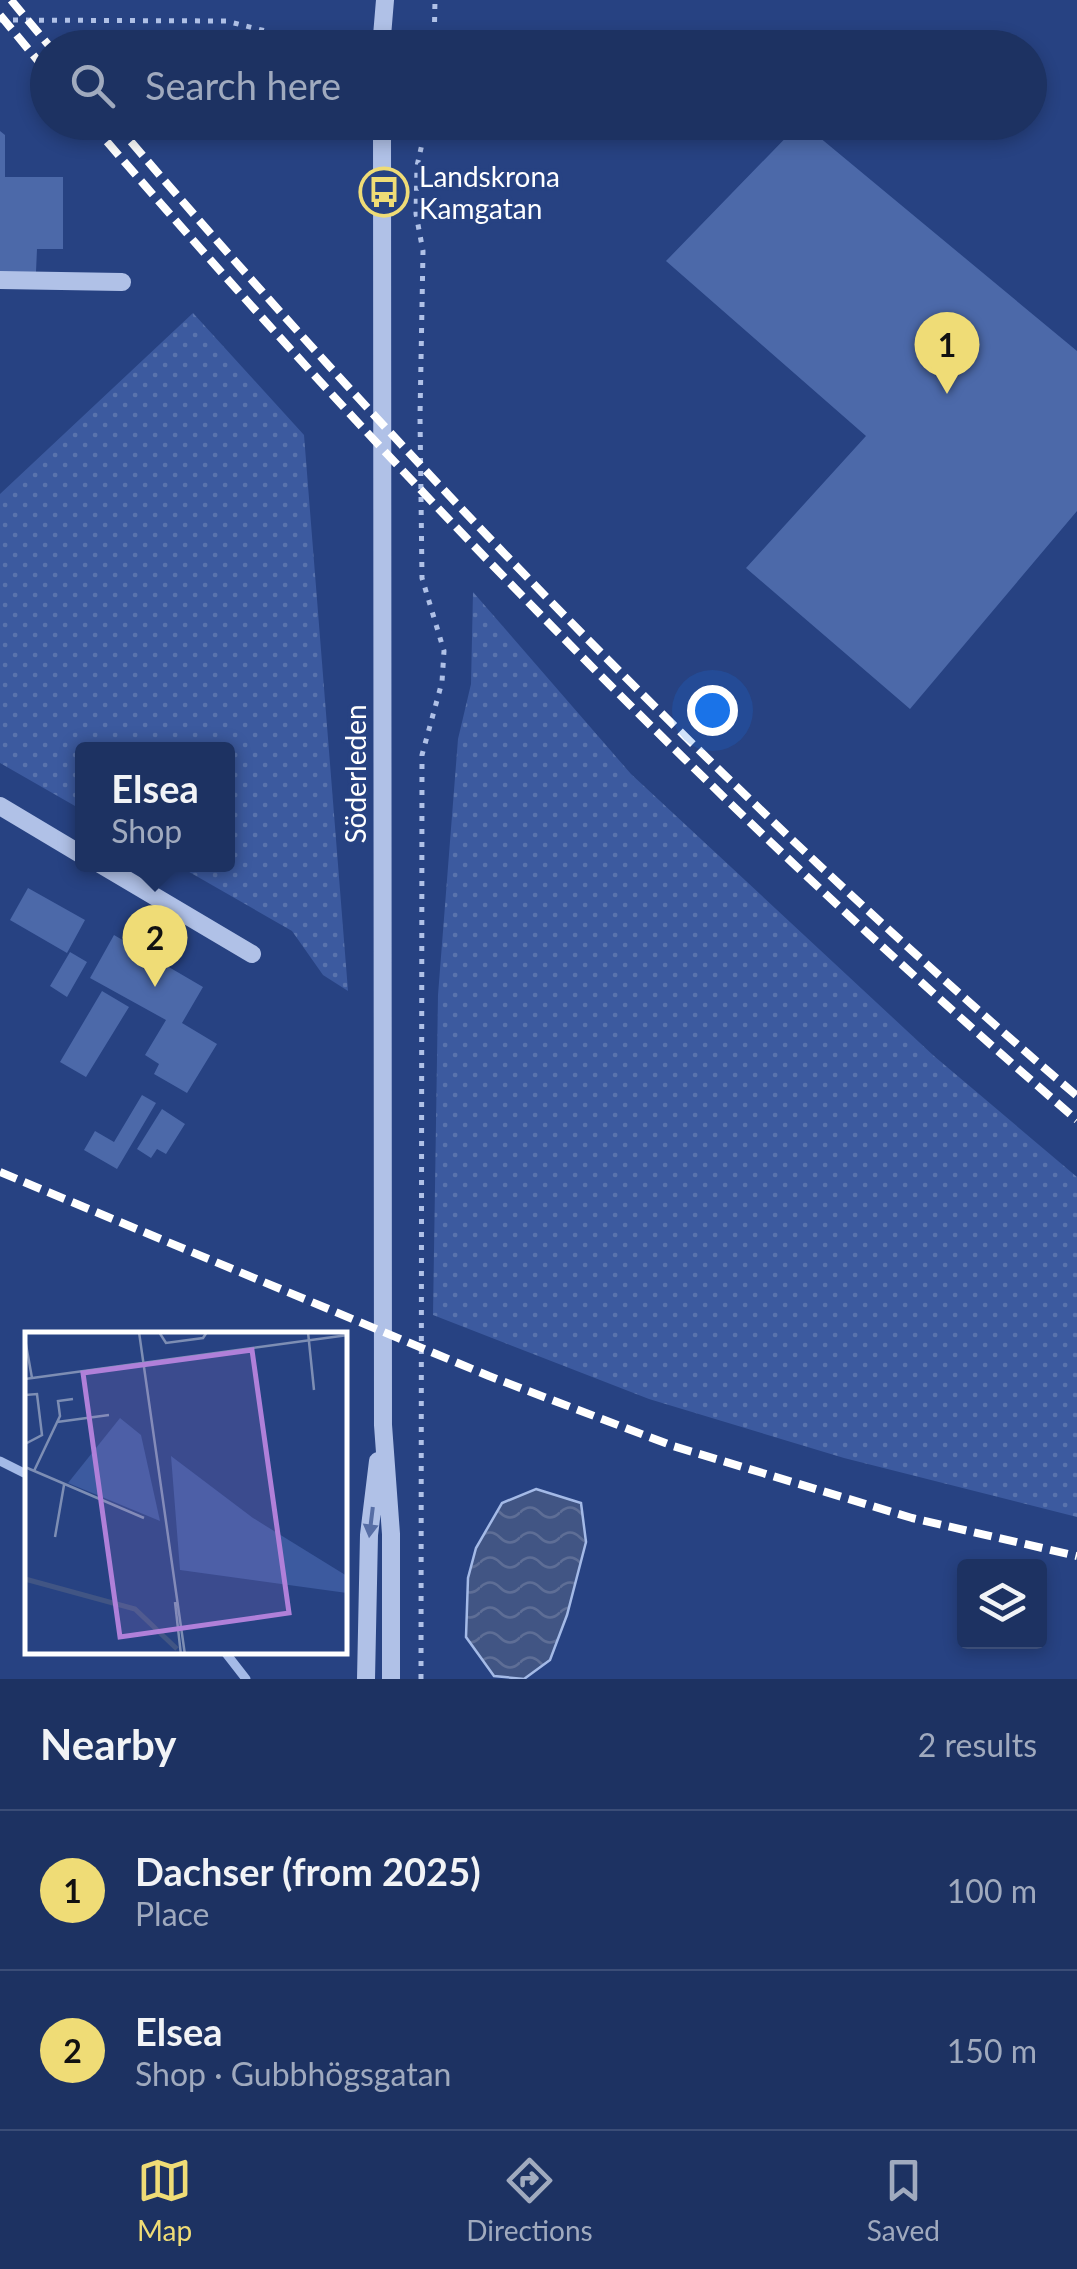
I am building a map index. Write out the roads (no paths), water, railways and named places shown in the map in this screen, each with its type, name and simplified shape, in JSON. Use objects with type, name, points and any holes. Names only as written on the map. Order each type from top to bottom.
[{"type":"street","points":[[383,30],[386,0]]},
{"type":"street","name":"Söderleden","points":[[382,140],[383,1425],[392,1534],[392,1679]]},
{"type":"street","points":[[0,280],[122,282]]},
{"type":"street","points":[[0,806],[75,850]]},
{"type":"street","points":[[114,872],[252,954]]},
{"type":"street","name":"Söderleden","points":[[366,1679],[369,1535],[383,1425]]},
{"type":"water","points":[[536,1489],[581,1503],[586,1542],[567,1615],[550,1660],[524,1679],[494,1676],[466,1637],[468,1578],[476,1548],[502,1503]]},
{"type":"waterway","points":[[0,1461],[25,1474]]},
{"type":"waterway","points":[[227,1654],[246,1679]]},
{"type":"railway","points":[[11,0],[36,30]]},
{"type":"railway","points":[[0,15],[30,51]]},
{"type":"railway","points":[[106,140],[323,385],[565,640],[816,885],[1077,1120]]},
{"type":"railway","points":[[130,140],[341,379],[577,628],[822,868],[1077,1096]]},
{"type":"railway","points":[[0,1172],[489,1376],[673,1446],[912,1518],[1077,1556]]},
{"type":"place","name":"Landskrona Kamgatan","points":[[384,192]]},
{"type":"place","name":"Dachser (from 2025)","points":[[947,394]]},
{"type":"place","name":"Elsea","points":[[155,987]]}]
